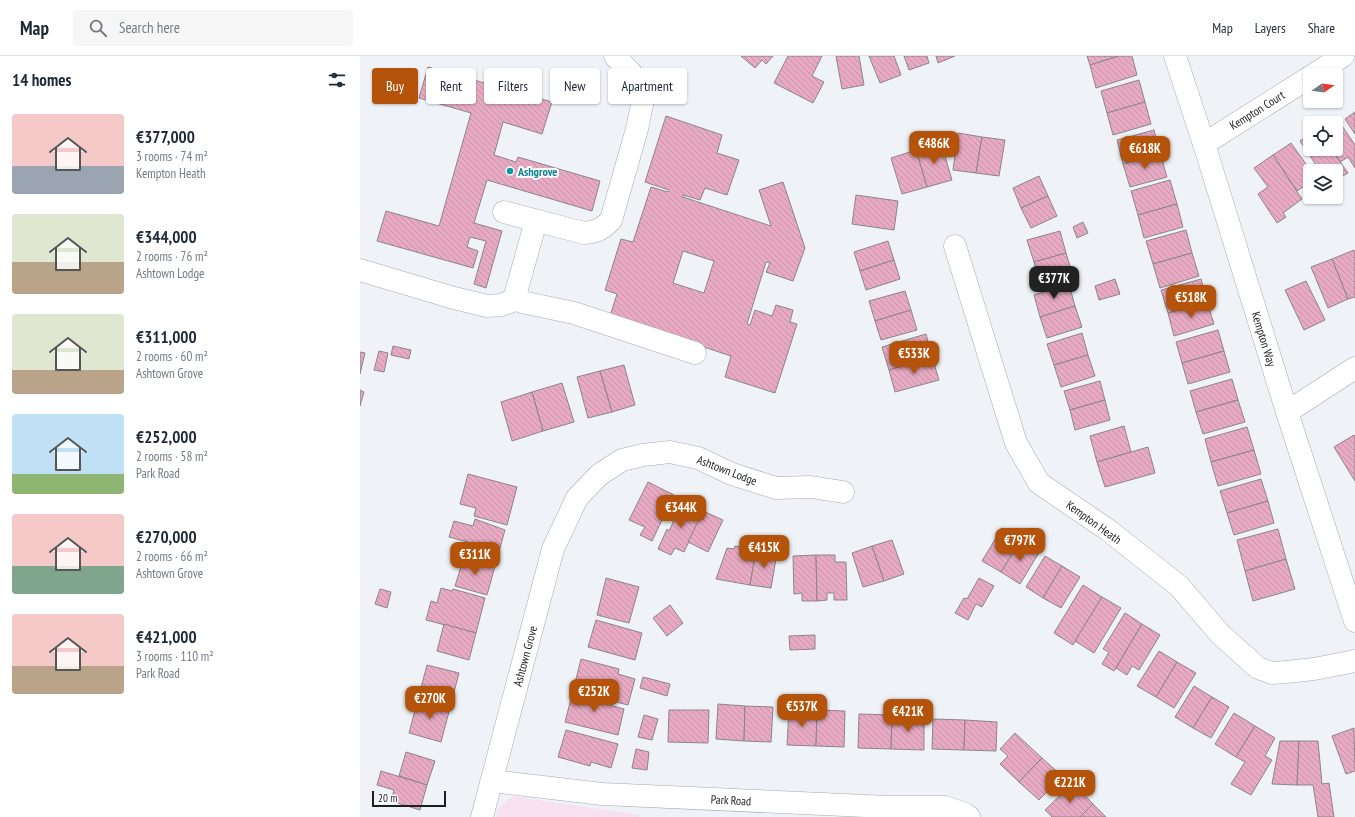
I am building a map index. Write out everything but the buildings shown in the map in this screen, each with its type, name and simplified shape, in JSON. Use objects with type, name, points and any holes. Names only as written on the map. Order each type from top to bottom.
[{"type":"street","points":[[504,212],[584,232],[594,232],[605,227],[610,220],[637,129],[643,100],[631,73],[615,56]]},
{"type":"street","name":"Kempton Way","points":[[1175,56],[1204,144],[1287,412],[1355,621]]},
{"type":"street","points":[[1324,68],[1343,56]]},
{"type":"street","name":"Kempton Court","points":[[1204,144],[1303,81]]},
{"type":"street","points":[[360,270],[454,298],[487,306],[501,305],[510,302],[515,296],[536,221]]},
{"type":"street","name":"Kempton Heath","points":[[955,246],[1016,443],[1039,483],[1108,530],[1178,586],[1220,634],[1258,668],[1272,673],[1314,669],[1355,662]]},
{"type":"street","points":[[513,298],[522,302],[574,313],[695,353]]},
{"type":"street","points":[[1287,412],[1355,368]]},
{"type":"street","name":"Ashtown Lodge","points":[[577,498],[600,475],[622,460],[643,455],[670,452],[698,458],[732,474],[776,488],[811,488],[843,492]]},
{"type":"street","name":"Ashtown Grove","points":[[482,817],[553,549],[577,498]]},
{"type":"street","name":"Park Road","points":[[492,781],[602,794],[880,806],[945,807],[965,814],[969,817]]},
{"type":"shaded area","points":[[513,796],[639,815],[639,817],[496,817],[498,808]]},
{"type":"place","name":"Ashgrove","points":[[510,171]]}]
